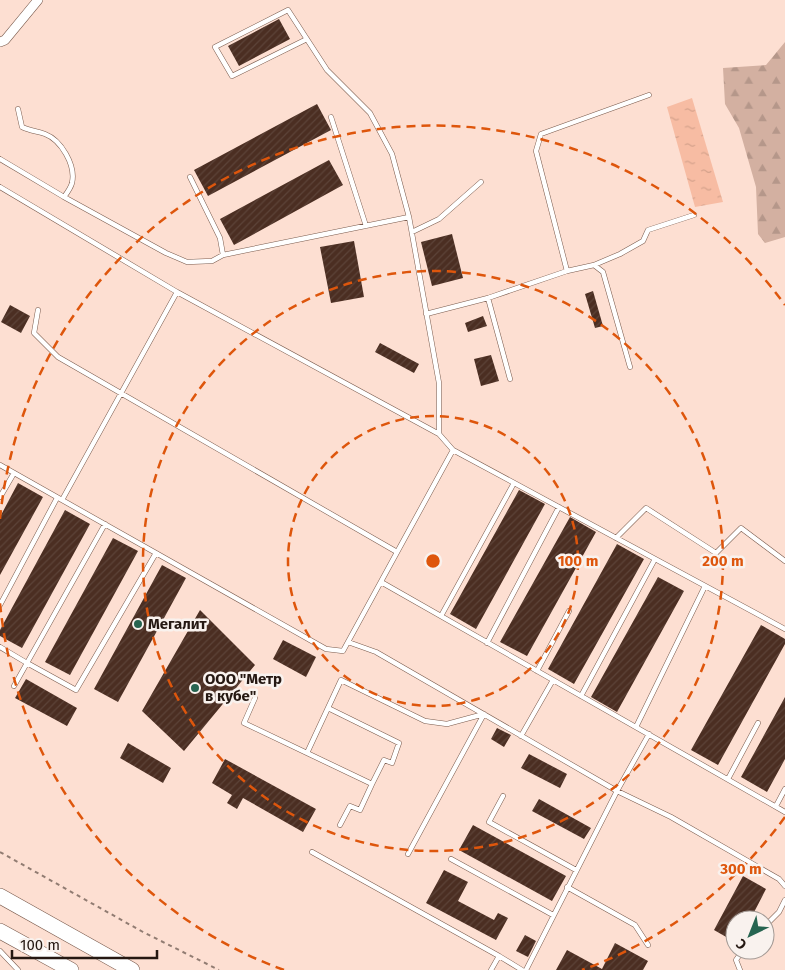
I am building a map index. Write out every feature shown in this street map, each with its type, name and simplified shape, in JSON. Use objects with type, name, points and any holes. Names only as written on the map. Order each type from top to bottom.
[{"type":"highway","points":[[0,896],[132,970]]},
{"type":"highway","points":[[0,931],[71,970]]},
{"type":"street","points":[[0,42],[5,40],[38,0]]},
{"type":"lane","points":[[307,39],[232,76],[215,46],[288,10],[307,39],[327,70],[370,113],[392,154],[409,217],[439,383],[439,434]]},
{"type":"lane","points":[[567,271],[536,151],[540,134],[649,95]]},
{"type":"lane","points":[[18,109],[22,126],[31,131],[45,134],[60,145],[71,165],[72,183],[64,196]]},
{"type":"lane","points":[[331,117],[366,226]]},
{"type":"lane","points":[[0,159],[166,254],[187,262],[212,261],[223,256],[409,217]]},
{"type":"lane","points":[[190,177],[220,238],[223,256]]},
{"type":"lane","points":[[412,232],[439,219],[481,182]]},
{"type":"lane","points":[[0,187],[177,292],[439,434],[453,450],[785,629]]},
{"type":"lane","points":[[426,314],[488,298],[567,271],[594,265],[620,254],[643,241],[648,230],[694,214]]},
{"type":"lane","points":[[594,265],[603,272],[630,367]]},
{"type":"lane","points":[[0,605],[177,292]]},
{"type":"lane","points":[[488,298],[510,379]]},
{"type":"lane","points":[[38,310],[34,333],[58,357],[397,552]]},
{"type":"lane","points":[[0,465],[326,649],[344,651],[453,450]]},
{"type":"lane","points":[[0,498],[14,473]]},
{"type":"lane","points":[[441,616],[514,483]]},
{"type":"lane","points":[[487,643],[559,507]]},
{"type":"lane","points":[[616,538],[646,508],[716,553],[740,528],[785,561]]},
{"type":"lane","points":[[14,686],[105,524]]},
{"type":"lane","points":[[0,647],[76,690],[156,553]]},
{"type":"lane","points":[[581,696],[655,559]]},
{"type":"lane","points":[[381,582],[785,812]]},
{"type":"lane","points":[[636,727],[704,586]]},
{"type":"lane","points":[[537,671],[569,611]]},
{"type":"lane","points":[[348,642],[376,652],[617,791],[671,817],[779,879],[785,886]]},
{"type":"lane","points":[[307,753],[341,680],[425,721],[447,724],[484,714]]},
{"type":"lane","points":[[522,736],[553,680]]},
{"type":"lane","points":[[255,698],[244,723],[372,784]]},
{"type":"lane","points":[[328,708],[399,743],[392,763],[384,760],[360,810],[350,806],[340,825]]},
{"type":"lane","points":[[408,854],[484,714]]},
{"type":"lane","points":[[728,779],[758,723]]},
{"type":"lane","points":[[312,852],[524,970],[617,791],[649,734]]},
{"type":"lane","points":[[776,806],[785,790]]},
{"type":"lane","points":[[504,796],[489,822],[576,870]]},
{"type":"lane","points":[[451,859],[553,916]]},
{"type":"lane","points":[[567,888],[635,925],[648,945]]},
{"type":"lane","points":[[775,916],[785,900]]},
{"type":"lane","points":[[0,950],[18,970]]},
{"type":"lane","points":[[491,970],[499,956]]},
{"type":"path","points":[[0,852],[143,932],[219,970]]},
{"type":"green space","points":[[785,42],[785,237],[765,243],[758,234],[756,187],[739,128],[725,104],[723,68],[766,65]]},
{"type":"water","points":[[692,98],[723,202],[695,207],[667,107]]},
{"type":"building","points":[[279,19],[290,39],[239,66],[228,46]]},
{"type":"building","points":[[317,104],[331,130],[208,196],[194,170]]},
{"type":"building","points":[[329,160],[343,185],[234,245],[220,219]]},
{"type":"building","points":[[452,234],[463,278],[432,286],[421,242]]},
{"type":"building","points":[[354,241],[364,297],[331,303],[320,247]]},
{"type":"building","points":[[593,291],[603,326],[595,328],[585,294]]},
{"type":"building","points":[[10,305],[30,316],[21,333],[1,322]]},
{"type":"building","points":[[483,316],[487,326],[468,332],[465,323]]},
{"type":"building","points":[[380,343],[419,364],[414,373],[375,352]]},
{"type":"building","points":[[491,355],[499,381],[481,386],[474,359]]},
{"type":"building","points":[[18,483],[43,497],[0,575],[0,517]]},
{"type":"building","points":[[519,490],[545,504],[476,629],[450,614]]},
{"type":"building","points":[[65,510],[90,524],[22,648],[0,636],[0,630]]},
{"type":"building","points":[[570,517],[596,532],[527,656],[500,642]]},
{"type":"building","points":[[113,538],[138,551],[70,675],[45,662]]},
{"type":"building","points":[[617,544],[644,559],[574,684],[548,669]]},
{"type":"building","points":[[162,565],[186,578],[118,702],[94,689]]},
{"type":"building","points":[[658,577],[684,591],[617,712],[591,697]]},
{"type":"building","name":"ООО \"Метр в кубе\"","points":[[200,610],[255,665],[184,751],[142,711]]},
{"type":"building","points":[[761,625],[785,639],[785,644],[718,765],[691,750]]},
{"type":"building","points":[[283,640],[316,657],[306,677],[273,659]]},
{"type":"building","points":[[26,679],[77,708],[67,726],[15,698]]},
{"type":"building","points":[[785,697],[785,759],[767,792],[741,777]]},
{"type":"building","points":[[497,728],[511,735],[504,747],[491,739]]},
{"type":"building","points":[[128,743],[171,768],[163,783],[120,758]]},
{"type":"building","points":[[529,754],[567,774],[560,788],[521,768]]},
{"type":"building","points":[[225,759],[316,809],[303,832],[243,798],[237,809],[227,803],[232,795],[212,783]]},
{"type":"building","points":[[539,799],[591,828],[584,839],[532,811]]},
{"type":"building","points":[[473,825],[566,876],[552,901],[459,850]]},
{"type":"building","points":[[444,870],[468,882],[458,901],[494,920],[498,913],[508,918],[496,940],[426,903]]},
{"type":"building","points":[[743,876],[766,889],[755,910],[725,910],[725,936],[714,930]]},
{"type":"building","points":[[525,935],[536,941],[528,957],[516,951]]},
{"type":"building","points":[[615,943],[648,961],[643,970],[556,970],[567,950],[602,969]]},
{"type":"place","name":"Мегалит","points":[[138,624]]},
{"type":"place","name":"ООО \"Метр в кубе\"","points":[[195,688]]}]
